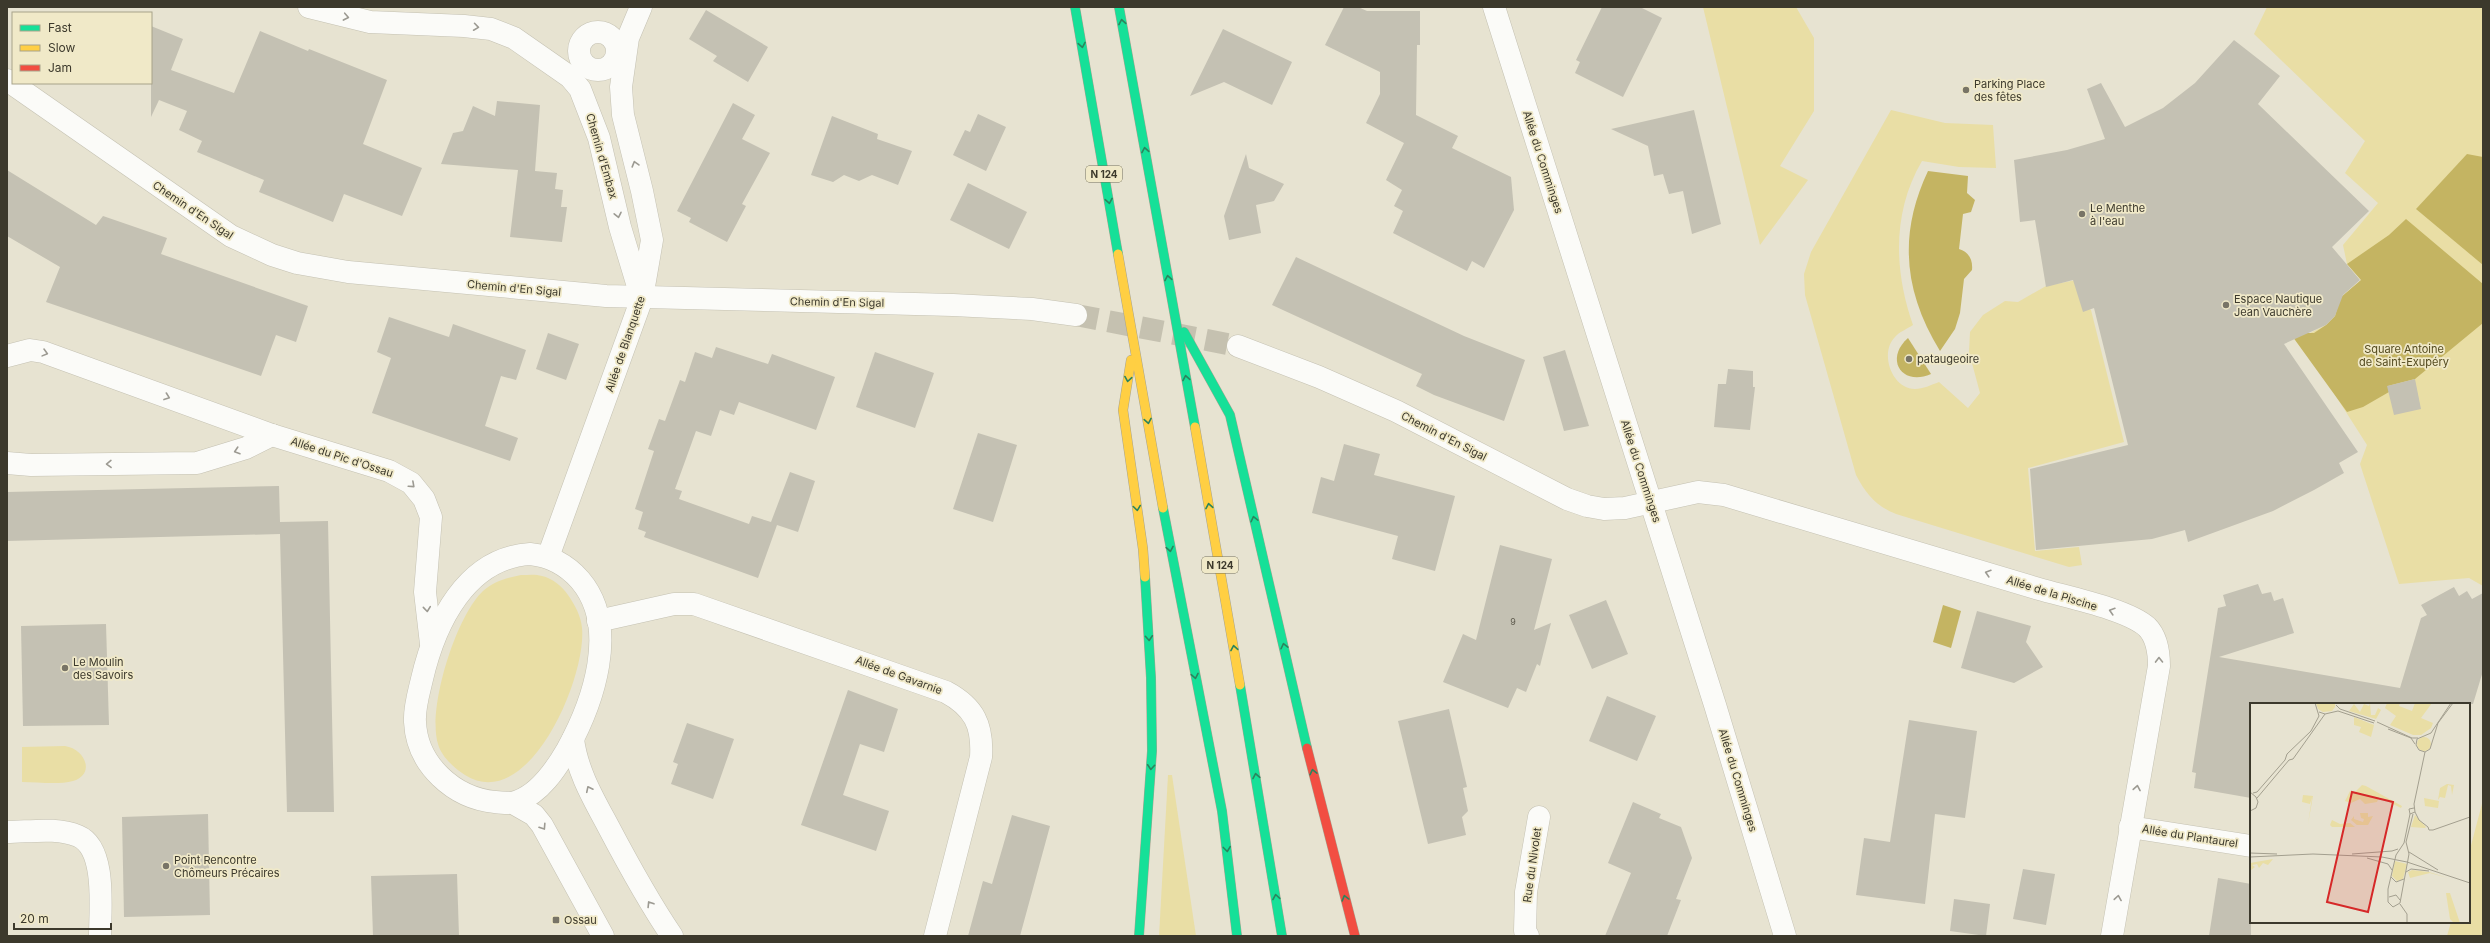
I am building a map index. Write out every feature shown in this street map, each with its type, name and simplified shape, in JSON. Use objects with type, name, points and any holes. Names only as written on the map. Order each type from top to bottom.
[{"type":"highway","name":"N 124","points":[[1075,7],[1170,550],[1222,811],[1237,936]]},
{"type":"highway","name":"N 124","points":[[1119,7],[1263,814],[1282,936]]},
{"type":"highway","points":[[1175,316],[1230,415],[1318,796],[1355,936]]},
{"type":"highway","points":[[1134,341],[1123,410],[1143,549],[1151,678],[1152,722],[1152,751],[1139,936]]},
{"type":"street","name":"Chemin d'Embax","points":[[309,7],[370,22],[464,26],[491,29],[514,38],[556,66],[585,76],[599,138],[610,175],[620,227],[642,298]]},
{"type":"street","name":"Allée de Blanquette","points":[[548,557],[642,298],[652,240],[642,191],[623,115],[621,88],[622,46],[641,7]]},
{"type":"street","name":"Allée du Comminges","points":[[1494,7],[1661,499],[1785,936]]},
{"type":"street","points":[[601,32],[610,36],[616,44],[622,46],[612,63],[604,69],[585,76],[579,48],[587,36],[601,32]]},
{"type":"street","name":"Chemin d'En Sigal","points":[[13,84],[231,236],[272,255],[297,263],[348,272],[642,298],[953,304],[1032,309],[1076,315]]},
{"type":"street","name":"Chemin d'En Sigal","points":[[1238,346],[1319,378],[1396,411],[1567,499],[1587,506],[1604,509],[1625,508],[1661,499]]},
{"type":"street","name":"Allée du Pic d'Ossau","points":[[7,356],[30,350],[43,352],[272,435],[402,477],[419,491],[428,507],[431,527],[425,592],[431,644]]},
{"type":"street","points":[[7,463],[31,465],[197,463],[246,448],[272,435]]},
{"type":"street","name":"Allée de la Piscine","points":[[1661,499],[1698,492],[1724,495],[1846,530],[2126,615],[2147,628],[2157,646],[2159,666],[2112,936]]},
{"type":"street","points":[[513,803],[527,796],[558,766],[573,739],[589,702],[595,682],[600,639],[598,621],[583,583],[568,567],[548,557],[516,555],[504,558],[477,575],[452,602],[431,644],[421,682],[415,723],[427,759],[444,782],[461,792],[484,801],[513,803],[534,815],[542,825],[603,936]]},
{"type":"street","name":"Allée de Gavarnie","points":[[598,621],[674,604],[694,604],[946,692],[967,706],[980,731],[981,757],[935,936]]},
{"type":"street","points":[[573,739],[580,772],[593,798],[650,905],[672,936]]},
{"type":"street","name":"Rue du Nivolet","points":[[1528,936],[1525,931],[1526,892],[1538,817]]},
{"type":"street","name":"Allée du Plantaurel","points":[[2130,827],[2250,846]]},
{"type":"street","points":[[7,832],[66,833],[85,840],[96,857],[99,869],[100,936]]},
{"type":"green space","points":[[1703,7],[1796,7],[1814,38],[1814,111],[1780,166],[1808,180],[1760,245]]},
{"type":"green space","name":"Square Antoine de Saint-Exupéry","points":[[2267,7],[2483,7],[2483,586],[2469,578],[2399,584],[2360,464],[2367,445],[2323,376],[2290,333],[2308,334],[2326,325],[2335,316],[2340,298],[2361,280],[2347,264],[2343,245],[2378,203],[2345,173],[2365,141],[2254,34]]},
{"type":"green space","points":[[1891,110],[1945,123],[1993,125],[1996,168],[1959,167],[1922,161],[1912,180],[1905,201],[1899,242],[1902,284],[1913,325],[1895,337],[1890,344],[1888,352],[1890,369],[1894,377],[1900,383],[1915,389],[1924,388],[1939,382],[1968,408],[1980,393],[1969,352],[1970,332],[1983,315],[2005,301],[2018,302],[2046,286],[2076,280],[2083,306],[2091,310],[2124,442],[2028,468],[2035,551],[2079,547],[2082,565],[2069,567],[1896,514],[1872,499],[1856,475],[1805,295],[1804,274],[1811,252]]},
{"type":"green space","points":[[521,575],[537,575],[546,577],[557,583],[566,592],[579,615],[582,628],[581,650],[575,677],[564,706],[549,734],[531,759],[511,776],[489,782],[465,775],[452,765],[442,753],[438,744],[436,728],[440,687],[454,641],[473,603],[483,591],[496,582]]},
{"type":"green space","points":[[65,746],[78,752],[85,762],[86,768],[80,778],[61,783],[22,782],[22,747]]},
{"type":"green space","points":[[1168,775],[1172,775],[1196,936],[1159,936]]},
{"type":"green space","points":[[2483,800],[2483,936],[2447,936],[2451,923],[2470,923],[2470,849]]},
{"type":"shaded area","points":[[2467,154],[2483,157],[2483,265],[2416,209]]},
{"type":"shaded area","points":[[1928,171],[1968,176],[1967,193],[1975,200],[1971,212],[1963,214],[1959,249],[1968,254],[1970,257],[1972,270],[1964,279],[1960,313],[1955,329],[1940,351],[1928,329],[1919,307],[1912,285],[1909,263],[1909,241],[1912,218],[1918,195]]},
{"type":"shaded area","points":[[2406,219],[2483,284],[2483,323],[2415,379],[2388,386],[2389,392],[2363,407],[2347,412],[2290,333],[2314,333],[2326,325],[2335,316],[2340,298],[2361,280],[2347,264],[2389,235]]},
{"type":"shaded area","name":"pataugeoire","points":[[1908,338],[1931,374],[1921,377],[1912,377],[1905,374],[1900,369],[1897,362],[1897,354],[1901,346]]},
{"type":"shaded area","points":[[1943,605],[1961,611],[1951,648],[1933,642]]},
{"type":"building","points":[[1344,7],[1358,7],[1367,11],[1420,11],[1420,45],[1417,45],[1416,115],[1458,136],[1452,148],[1511,177],[1514,210],[1484,268],[1472,261],[1467,271],[1393,233],[1403,211],[1394,206],[1402,190],[1386,180],[1404,143],[1366,123],[1380,94],[1380,72],[1325,45]]},
{"type":"building","points":[[1602,7],[1640,7],[1662,18],[1623,97],[1575,73],[1580,62],[1576,60]]},
{"type":"building","points":[[706,10],[768,47],[748,82],[713,61],[717,56],[689,39]]},
{"type":"building","points":[[152,26],[183,39],[171,70],[234,93],[260,31],[308,51],[309,49],[387,80],[363,144],[422,168],[402,216],[344,194],[333,222],[259,192],[264,180],[197,152],[202,141],[179,130],[187,111],[159,100],[151,117]]},
{"type":"building","points":[[1223,29],[1292,62],[1272,105],[1224,82],[1190,96]]},
{"type":"building","name":"Espace Nautique Jean Vauchère","points":[[2234,40],[2280,76],[2258,104],[2369,211],[2332,247],[2360,280],[2343,295],[2335,316],[2326,325],[2284,344],[2358,452],[2339,463],[2344,473],[2314,490],[2273,511],[2188,542],[2185,530],[2152,539],[2036,550],[2030,469],[2128,445],[2094,308],[2083,312],[2073,280],[2046,287],[2035,220],[2020,222],[2014,160],[2067,150],[2105,139],[2087,89],[2101,83],[2125,127],[2163,108],[2195,83]]},
{"type":"building","points":[[497,101],[540,105],[535,171],[557,173],[555,189],[563,190],[561,207],[567,207],[562,242],[510,237],[518,170],[441,164],[453,133],[463,131],[473,106],[495,116]]},
{"type":"building","points":[[733,103],[755,115],[742,139],[770,153],[742,204],[746,206],[727,242],[689,222],[691,218],[677,211]]},
{"type":"building","points":[[1694,110],[1721,224],[1692,234],[1683,191],[1669,194],[1663,174],[1654,176],[1648,146],[1611,129]]},
{"type":"building","points":[[978,114],[1006,127],[986,171],[953,155],[965,130],[970,132]]},
{"type":"building","points":[[832,116],[878,134],[877,139],[912,151],[898,185],[872,175],[859,181],[844,175],[833,182],[811,175]]},
{"type":"building","points":[[1246,154],[1249,168],[1284,184],[1274,201],[1256,205],[1261,233],[1229,240],[1224,216]]},
{"type":"building","points":[[7,170],[96,225],[103,216],[167,238],[161,254],[308,306],[296,342],[276,335],[261,376],[46,302],[60,267],[7,236]]},
{"type":"building","points":[[968,183],[1027,212],[1009,249],[950,220]]},
{"type":"building","points":[[1296,257],[1464,336],[1525,360],[1504,421],[1434,395],[1416,386],[1422,374],[1272,305]]},
{"type":"building","points":[[389,317],[449,337],[453,324],[526,350],[516,380],[501,376],[485,426],[518,438],[510,461],[372,413],[391,358],[377,352]]},
{"type":"building","points":[[548,333],[579,344],[566,380],[536,369]]},
{"type":"building","points":[[716,347],[768,364],[772,354],[835,377],[816,430],[739,402],[734,415],[720,410],[711,436],[696,431],[675,489],[682,491],[679,499],[749,524],[752,516],[771,522],[790,472],[815,481],[798,532],[777,525],[758,578],[644,537],[646,532],[638,529],[643,512],[635,509],[654,451],[648,449],[659,419],[665,421],[680,380],[685,382],[695,352],[712,358]]},
{"type":"building","points":[[1565,350],[1589,426],[1564,431],[1543,357]]},
{"type":"building","points":[[875,352],[934,373],[915,428],[856,407]]},
{"type":"building","points":[[1728,369],[1753,371],[1753,387],[1755,387],[1750,430],[1714,427],[1718,384],[1726,384]]},
{"type":"building","points":[[2415,379],[2421,409],[2394,415],[2387,386]]},
{"type":"building","points":[[978,433],[1017,445],[993,522],[953,509]]},
{"type":"building","points":[[1344,444],[1380,454],[1374,475],[1455,496],[1435,571],[1392,559],[1398,536],[1312,513],[1321,477],[1334,481]]},
{"type":"building","points":[[279,486],[280,522],[328,521],[334,812],[287,812],[280,534],[7,541],[7,492]]},
{"type":"building","points":[[1500,545],[1552,559],[1534,630],[1551,623],[1540,666],[1537,664],[1526,692],[1517,688],[1508,708],[1443,682],[1463,634],[1476,640]]},
{"type":"building","points":[[2258,584],[2262,594],[2271,592],[2274,601],[2283,598],[2294,633],[2219,657],[2400,688],[2421,618],[2427,615],[2421,605],[2454,587],[2459,596],[2467,591],[2472,599],[2483,593],[2483,671],[2473,704],[2250,703],[2250,798],[2194,788],[2196,773],[2192,772],[2218,608],[2226,606],[2223,595]]},
{"type":"building","points":[[1606,600],[1628,654],[1592,669],[1569,615]]},
{"type":"building","points":[[1977,611],[2031,626],[2026,642],[2043,667],[2014,683],[1961,668]]},
{"type":"building","name":"Le Moulin des Savoirs","points":[[106,624],[109,725],[23,726],[21,626]]},
{"type":"building","points":[[848,690],[898,709],[884,752],[860,744],[843,795],[889,811],[876,851],[801,825]]},
{"type":"building","points":[[1607,696],[1656,716],[1637,761],[1589,741]]},
{"type":"building","points":[[1449,709],[1467,787],[1463,788],[1468,811],[1462,817],[1466,835],[1428,844],[1398,721]]},
{"type":"building","points":[[1909,720],[1977,731],[1965,818],[1935,814],[1925,904],[1856,895],[1864,838],[1890,842]]},
{"type":"building","points":[[687,723],[734,739],[713,799],[671,784],[678,764],[673,762]]},
{"type":"building","points":[[1633,802],[1661,814],[1659,818],[1681,827],[1692,858],[1676,899],[1681,900],[1667,936],[1605,936],[1631,873],[1608,863]]},
{"type":"building","name":"Point Rencontre Chômeurs Précaires","points":[[208,814],[210,915],[124,917],[122,817]]},
{"type":"building","points":[[1012,815],[1050,826],[1020,936],[968,936],[983,881],[992,884]]},
{"type":"building","points":[[2023,869],[2055,874],[2046,925],[2013,919]]},
{"type":"building","points":[[457,874],[459,936],[373,936],[371,876]]},
{"type":"building","points":[[2218,878],[2250,884],[2251,936],[2209,936]]},
{"type":"building","points":[[1954,899],[1990,904],[1986,936],[1950,931]]},
{"type":"tunnel","points":[[1076,315],[1238,346]]},
{"type":"traffic: fast","points":[[1075,7],[1118,254]]},
{"type":"traffic: fast","points":[[1119,7],[1195,427]]},
{"type":"traffic: fast","points":[[1184,332],[1230,415],[1307,748]]},
{"type":"traffic: fast","points":[[1163,508],[1222,811],[1237,936]]},
{"type":"traffic: fast","points":[[1139,936],[1152,751],[1151,678],[1145,577]]},
{"type":"traffic: fast","points":[[1240,685],[1282,936]]},
{"type":"traffic: slow","points":[[1118,254],[1163,508]]},
{"type":"traffic: slow","points":[[1131,360],[1123,410],[1143,549],[1145,577]]},
{"type":"traffic: slow","points":[[1195,427],[1240,685]]},
{"type":"traffic: jam","points":[[1307,748],[1355,936]]},
{"type":"place","name":"Parking Place des fêtes","points":[[1966,90]]},
{"type":"place","name":"Le Menthe à l'eau","points":[[2082,214]]},
{"type":"place","name":"Espace Nautique Jean Vauchère","points":[[2226,305]]},
{"type":"place","name":"pataugeoire","points":[[1909,359]]},
{"type":"place","name":"Le Moulin des Savoirs","points":[[65,668]]},
{"type":"place","name":"Point Rencontre Chômeurs Précaires","points":[[166,866]]},
{"type":"place","name":"Ossau","points":[[556,920]]}]
